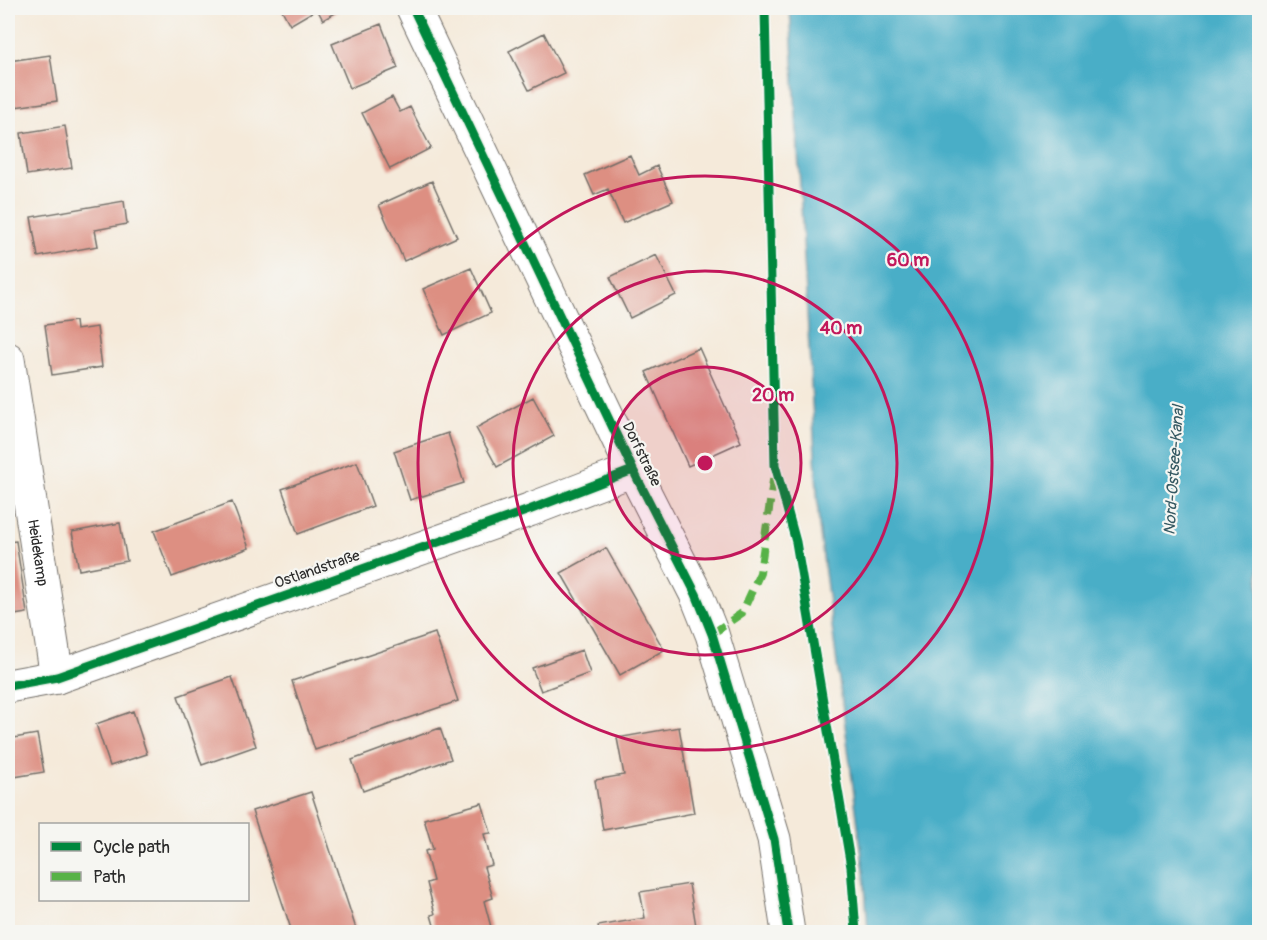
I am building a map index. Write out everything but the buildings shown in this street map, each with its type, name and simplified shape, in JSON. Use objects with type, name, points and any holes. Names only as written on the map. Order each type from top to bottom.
[{"type":"street","name":"Dorfstraße","points":[[413,8],[633,471],[696,594],[712,634],[774,838],[788,933]]},
{"type":"street","name":"Heidekamp","points":[[8,359],[57,677]]},
{"type":"street","name":"Ostlandstraße","points":[[8,686],[57,677],[633,471]]},
{"type":"water","name":"Nord-Ostsee-Kanal","points":[[790,8],[1259,8],[1259,932],[868,932],[864,871],[819,526]]},
{"type":"marked path","points":[[712,634],[742,613],[760,573],[774,474]]},
{"type":"cycle path","points":[[413,8],[633,470],[696,594],[712,634],[774,839],[788,932]]},
{"type":"cycle path","points":[[765,8],[775,465],[796,542],[851,867],[856,932]]},
{"type":"cycle path","points":[[8,686],[57,677],[529,510],[633,470]]}]
